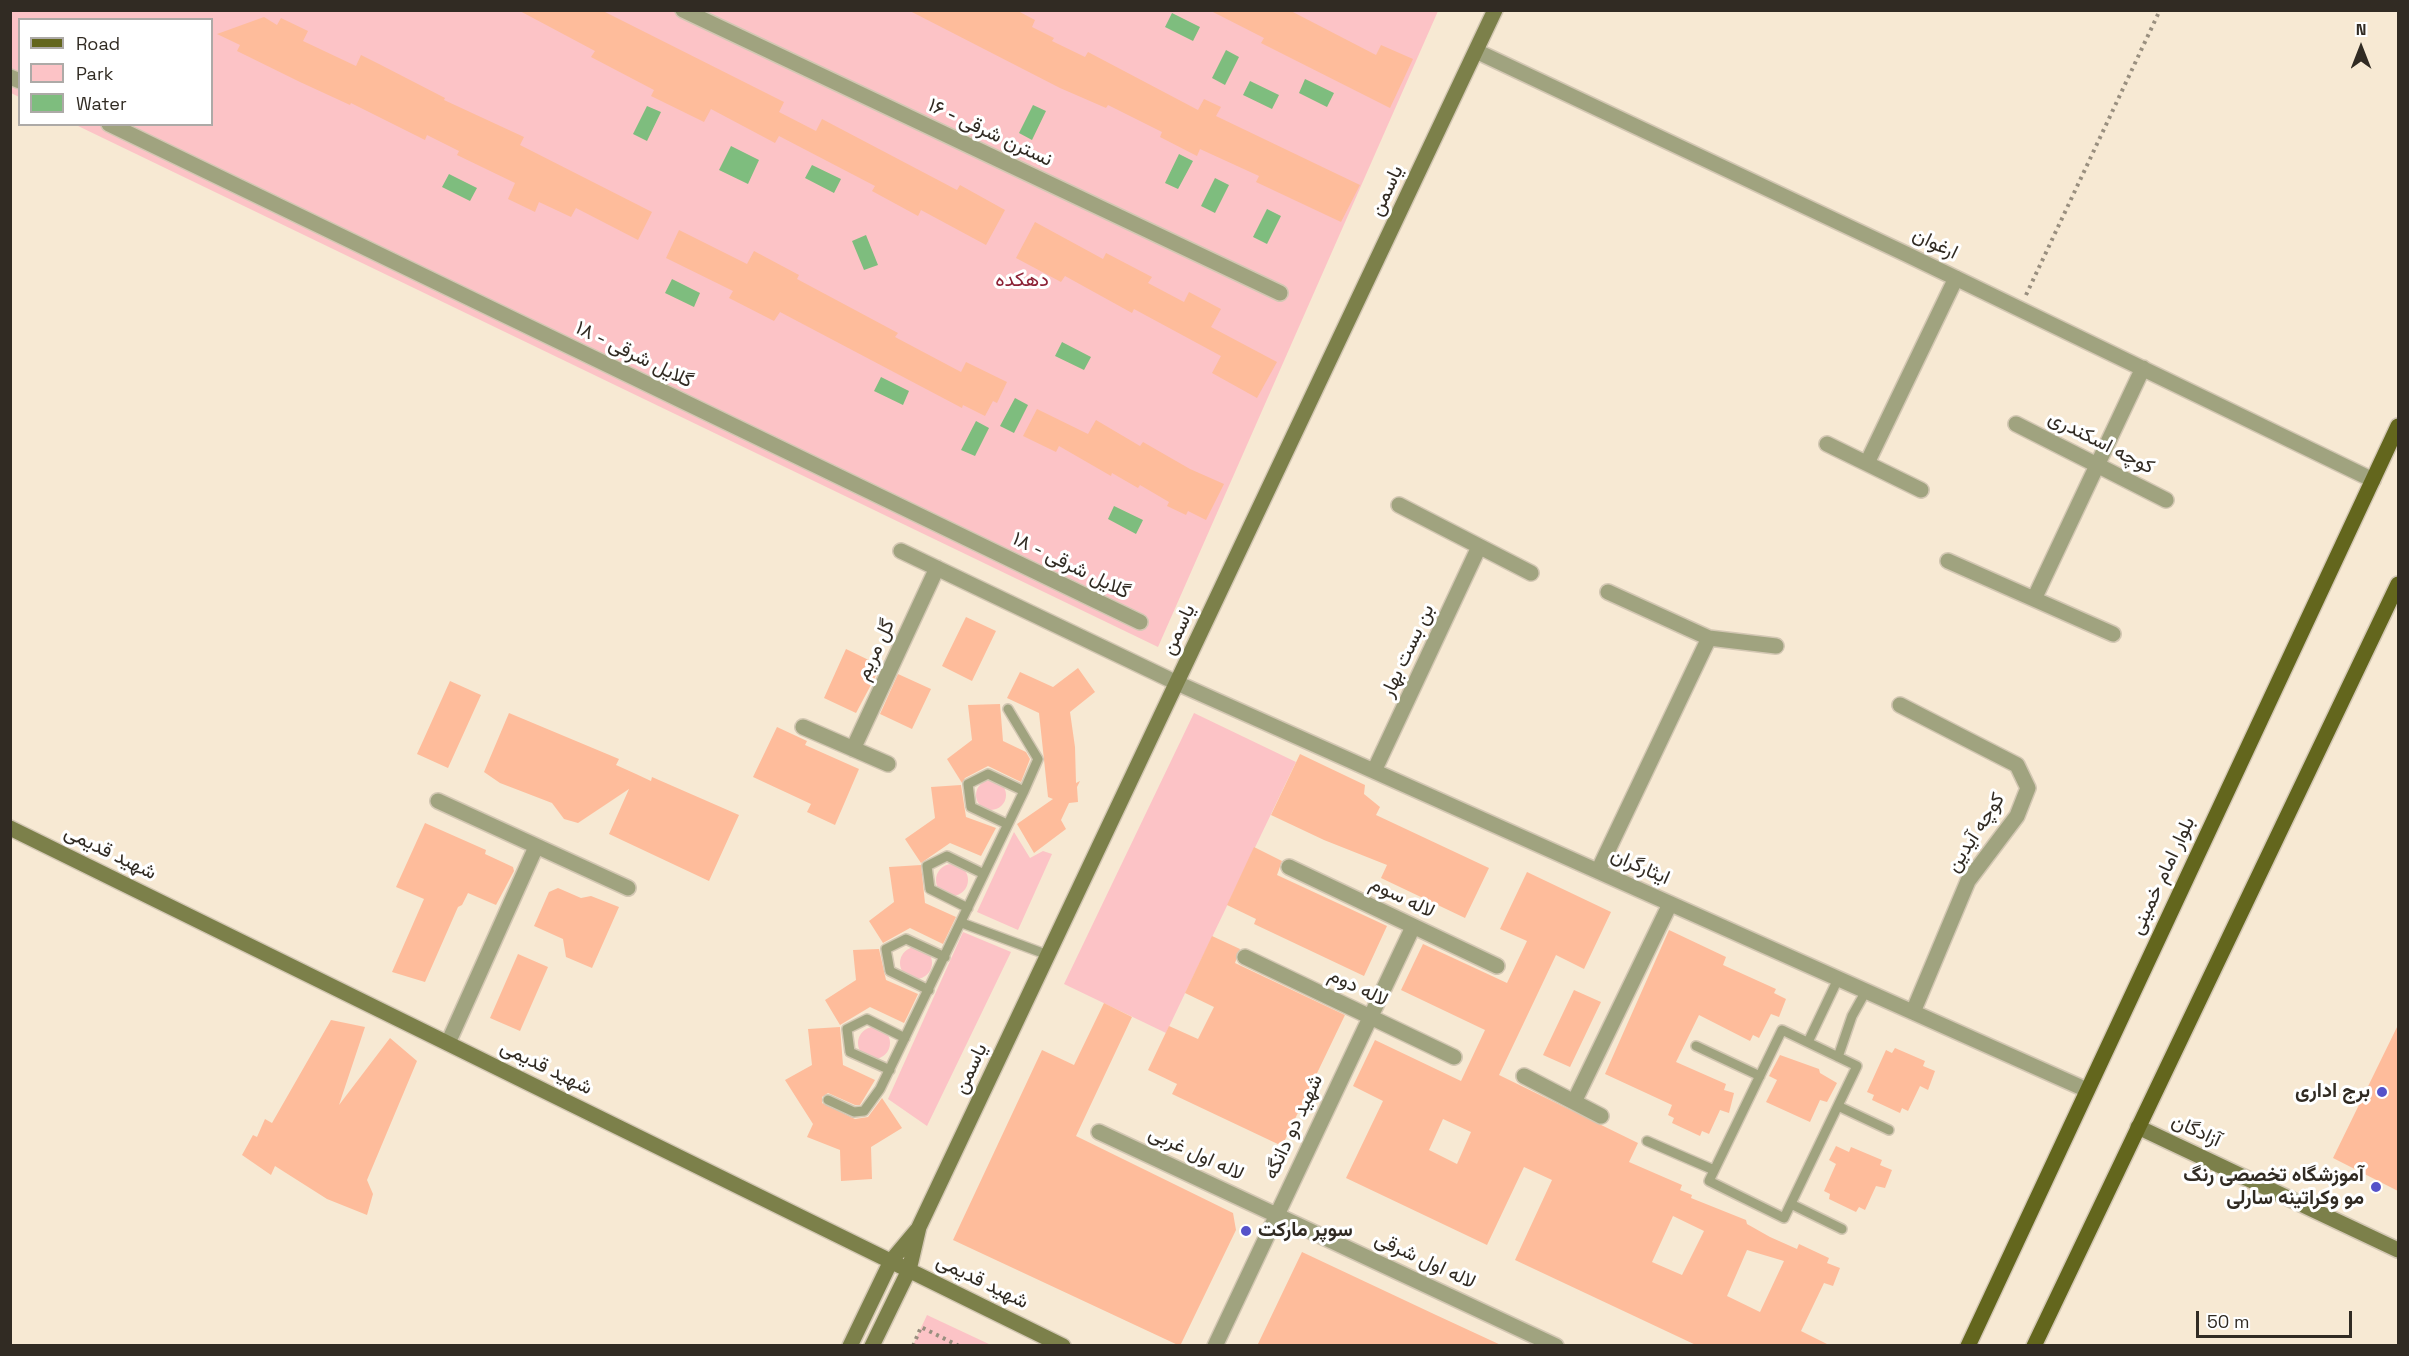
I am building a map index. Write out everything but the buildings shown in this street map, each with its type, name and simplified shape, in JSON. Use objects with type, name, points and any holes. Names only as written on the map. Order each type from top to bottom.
[{"type":"main road","name":"بلوار امام خمینی","points":[[1968,1346],[2398,426]]},
{"type":"main road","points":[[2034,1346],[2398,584]]},
{"type":"street","name":"نسترن شرقی - ۱۶","points":[[683,10],[1280,293]]},
{"type":"street","name":"یاسمن","points":[[872,1346],[909,1270],[919,1227],[1495,10]]},
{"type":"street","name":"ارغوان","points":[[1476,51],[2019,308],[2373,480]]},
{"type":"street","name":"گلایل شرقی - ۱۸","points":[[114,126],[1140,622]]},
{"type":"street","points":[[1867,463],[1956,278]]},
{"type":"street","points":[[2034,599],[2143,368]]},
{"type":"street","name":"کوچه اسکندری","points":[[2016,424],[2166,500]]},
{"type":"street","points":[[1827,444],[1921,490]]},
{"type":"street","points":[[1400,505],[1531,573]]},
{"type":"street","name":"بن بست بهار","points":[[1374,771],[1479,548]]},
{"type":"street","name":"ایثارگران","points":[[901,550],[1177,683],[2086,1090]]},
{"type":"street","points":[[1948,561],[2113,634]]},
{"type":"street","name":"گل مریم","points":[[853,749],[937,568]]},
{"type":"street","points":[[1608,592],[1709,638],[1776,646]]},
{"type":"street","points":[[1598,871],[1709,638]]},
{"type":"street","name":"کوچه آیدین","points":[[1900,705],[2017,765],[2028,788],[2017,816],[1968,881],[1913,1012]]},
{"type":"street","points":[[803,727],[888,764]]},
{"type":"street","points":[[438,801],[628,888]]},
{"type":"street","name":"شهید قدیمی","points":[[10,828],[1063,1346]]},
{"type":"street","points":[[448,1043],[536,847]]},
{"type":"street","name":"لاله سوم","points":[[1289,867],[1497,966]]},
{"type":"street","points":[[1574,1102],[1670,904]]},
{"type":"street","name":"شهید دو دانگه","points":[[1215,1346],[1413,927]]},
{"type":"street","name":"لاله دوم","points":[[1245,957],[1454,1057]]},
{"type":"street","points":[[1524,1076],[1601,1116]]},
{"type":"street","name":"آزادگان","points":[[2138,1127],[2398,1250]]},
{"type":"street","name":"لاله اول غربی","points":[[1099,1132],[1276,1215]]},
{"type":"street","name":"لاله اول شرقی","points":[[1276,1215],[1556,1346]]},
{"type":"street","name":"یاسمن","points":[[850,1346],[891,1261],[919,1227]]},
{"type":"lane","points":[[828,1100],[854,1112],[864,1111],[890,1071],[1024,791],[1038,759],[1008,709]]},
{"type":"lane","points":[[1007,824],[971,807],[968,784],[988,774],[1024,791]]},
{"type":"lane","points":[[968,908],[930,889],[927,866],[947,856],[984,874]]},
{"type":"lane","points":[[962,923],[1048,955]]},
{"type":"lane","points":[[929,990],[890,971],[886,949],[906,939],[945,957]]},
{"type":"lane","points":[[1808,1042],[1838,979]]},
{"type":"lane","points":[[1838,1057],[1852,1016],[1866,991]]},
{"type":"lane","points":[[890,1071],[850,1052],[847,1029],[867,1019],[905,1038]]},
{"type":"lane","points":[[1782,1030],[1838,1057],[1857,1066],[1784,1218],[1709,1181],[1782,1030]]},
{"type":"lane","points":[[1696,1046],[1760,1076]]},
{"type":"lane","points":[[1838,1106],[1889,1131]]},
{"type":"lane","points":[[1647,1141],[1714,1170]]},
{"type":"lane","points":[[1791,1204],[1842,1229]]},
{"type":"path","points":[[2019,308],[2160,10]]},
{"type":"path","points":[[913,1346],[921,1327],[959,1346]]},
{"type":"green space","name":"دهکده","points":[[10,11],[1438,11],[1158,647],[78,126],[213,126],[213,18],[18,18],[18,96],[11,93]]},
{"type":"green space","points":[[1194,713],[1296,762],[1166,1033],[1064,984]]},
{"type":"green space","points":[[991,780],[1002,784],[1006,795],[1002,806],[991,810],[980,806],[976,795],[980,784]]},
{"type":"green space","points":[[1014,832],[1030,858],[1043,851],[1052,854],[1018,930],[977,912]]},
{"type":"green space","points":[[952,864],[963,869],[968,880],[963,891],[952,896],[941,891],[936,880],[941,869]]},
{"type":"green space","points":[[963,932],[1011,952],[927,1126],[888,1099]]},
{"type":"green space","points":[[916,947],[927,952],[932,963],[927,974],[916,979],[905,974],[900,963],[905,952]]},
{"type":"green space","points":[[874,1027],[885,1032],[890,1043],[885,1054],[874,1059],[863,1054],[858,1043],[863,1032]]},
{"type":"green space","points":[[927,1315],[991,1345],[913,1345]]},
{"type":"water","points":[[1172,13],[1200,27],[1193,41],[1165,27]]},
{"type":"water","points":[[1226,50],[1239,57],[1225,85],[1212,78]]},
{"type":"water","points":[[1305,79],[1334,93],[1327,107],[1299,93]]},
{"type":"water","points":[[1250,81],[1279,95],[1272,109],[1243,95]]},
{"type":"water","points":[[1033,105],[1046,111],[1032,140],[1019,133]]},
{"type":"water","points":[[647,106],[661,112],[647,141],[633,134]]},
{"type":"water","points":[[731,146],[759,160],[748,184],[719,170]]},
{"type":"water","points":[[1179,154],[1193,161],[1178,189],[1165,183]]},
{"type":"water","points":[[812,165],[841,179],[834,193],[805,178]]},
{"type":"water","points":[[449,174],[477,188],[470,201],[442,187]]},
{"type":"water","points":[[1215,178],[1229,185],[1215,213],[1201,206]]},
{"type":"water","points":[[1267,209],[1281,216],[1267,244],[1253,237]]},
{"type":"water","points":[[866,235],[878,265],[864,270],[852,241]]},
{"type":"water","points":[[672,279],[700,293],[694,307],[665,293]]},
{"type":"water","points":[[1062,342],[1091,357],[1084,370],[1055,356]]},
{"type":"water","points":[[881,377],[909,391],[903,405],[874,391]]},
{"type":"water","points":[[1015,398],[1028,405],[1014,433],[1000,426]]},
{"type":"water","points":[[976,421],[989,428],[975,456],[961,450]]},
{"type":"water","points":[[1114,506],[1143,520],[1136,534],[1108,519]]},
{"type":"place","name":"برج اداری","points":[[2382,1092]]},
{"type":"place","name":"آموزشگاه تخصصی رنگ مو وکراتینه سارلی","points":[[2376,1187]]},
{"type":"place","name":"سوپر مارکت","points":[[1246,1231]]}]
